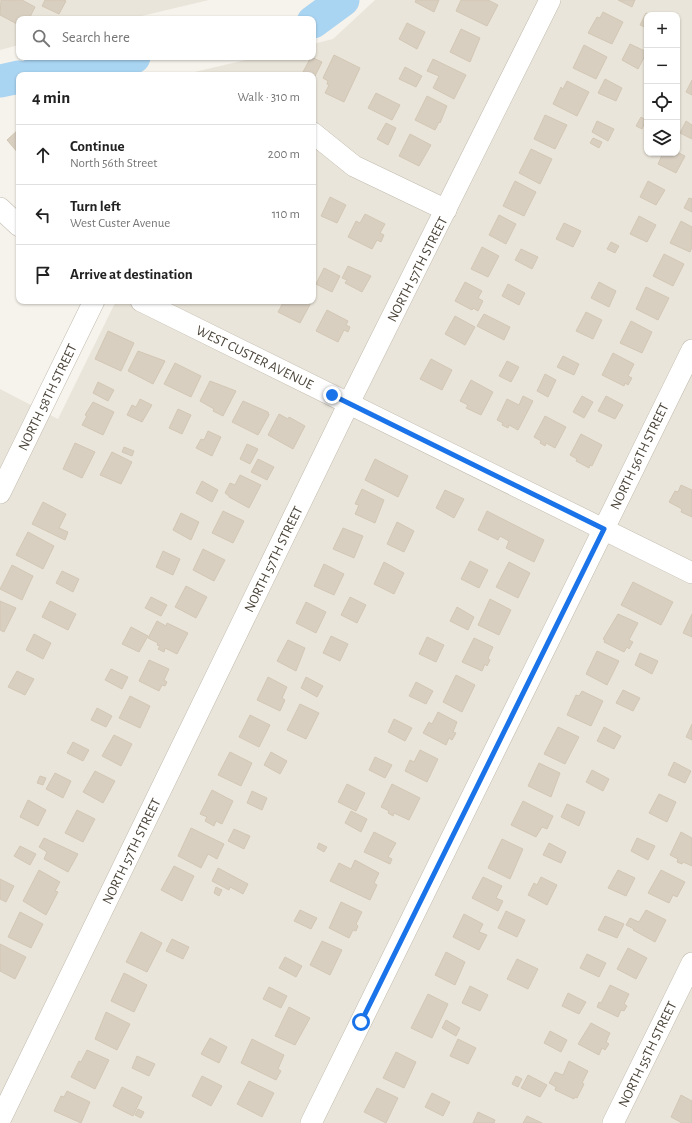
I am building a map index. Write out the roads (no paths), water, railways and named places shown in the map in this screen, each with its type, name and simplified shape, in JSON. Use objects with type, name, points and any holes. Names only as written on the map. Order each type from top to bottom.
[{"type":"street","name":"NORTH 57TH STREET","points":[[0,1120],[349,404],[550,0]]},
{"type":"street","points":[[316,135],[354,166],[446,210]]},
{"type":"street","points":[[0,208],[16,223]]},
{"type":"street","name":"NORTH 58TH STREET","points":[[0,493],[93,304]]},
{"type":"street","name":"WEST CUSTER AVENUE","points":[[147,304],[692,573]]},
{"type":"street","name":"NORTH 56TH STREET","points":[[311,1123],[692,350]]},
{"type":"street","name":"NORTH 55TH STREET","points":[[613,1123],[692,963]]},
{"type":"waterway","points":[[316,20],[343,0]]},
{"type":"waterway","points":[[49,72],[117,60]]},
{"type":"waterway","points":[[0,81],[16,78]]}]
